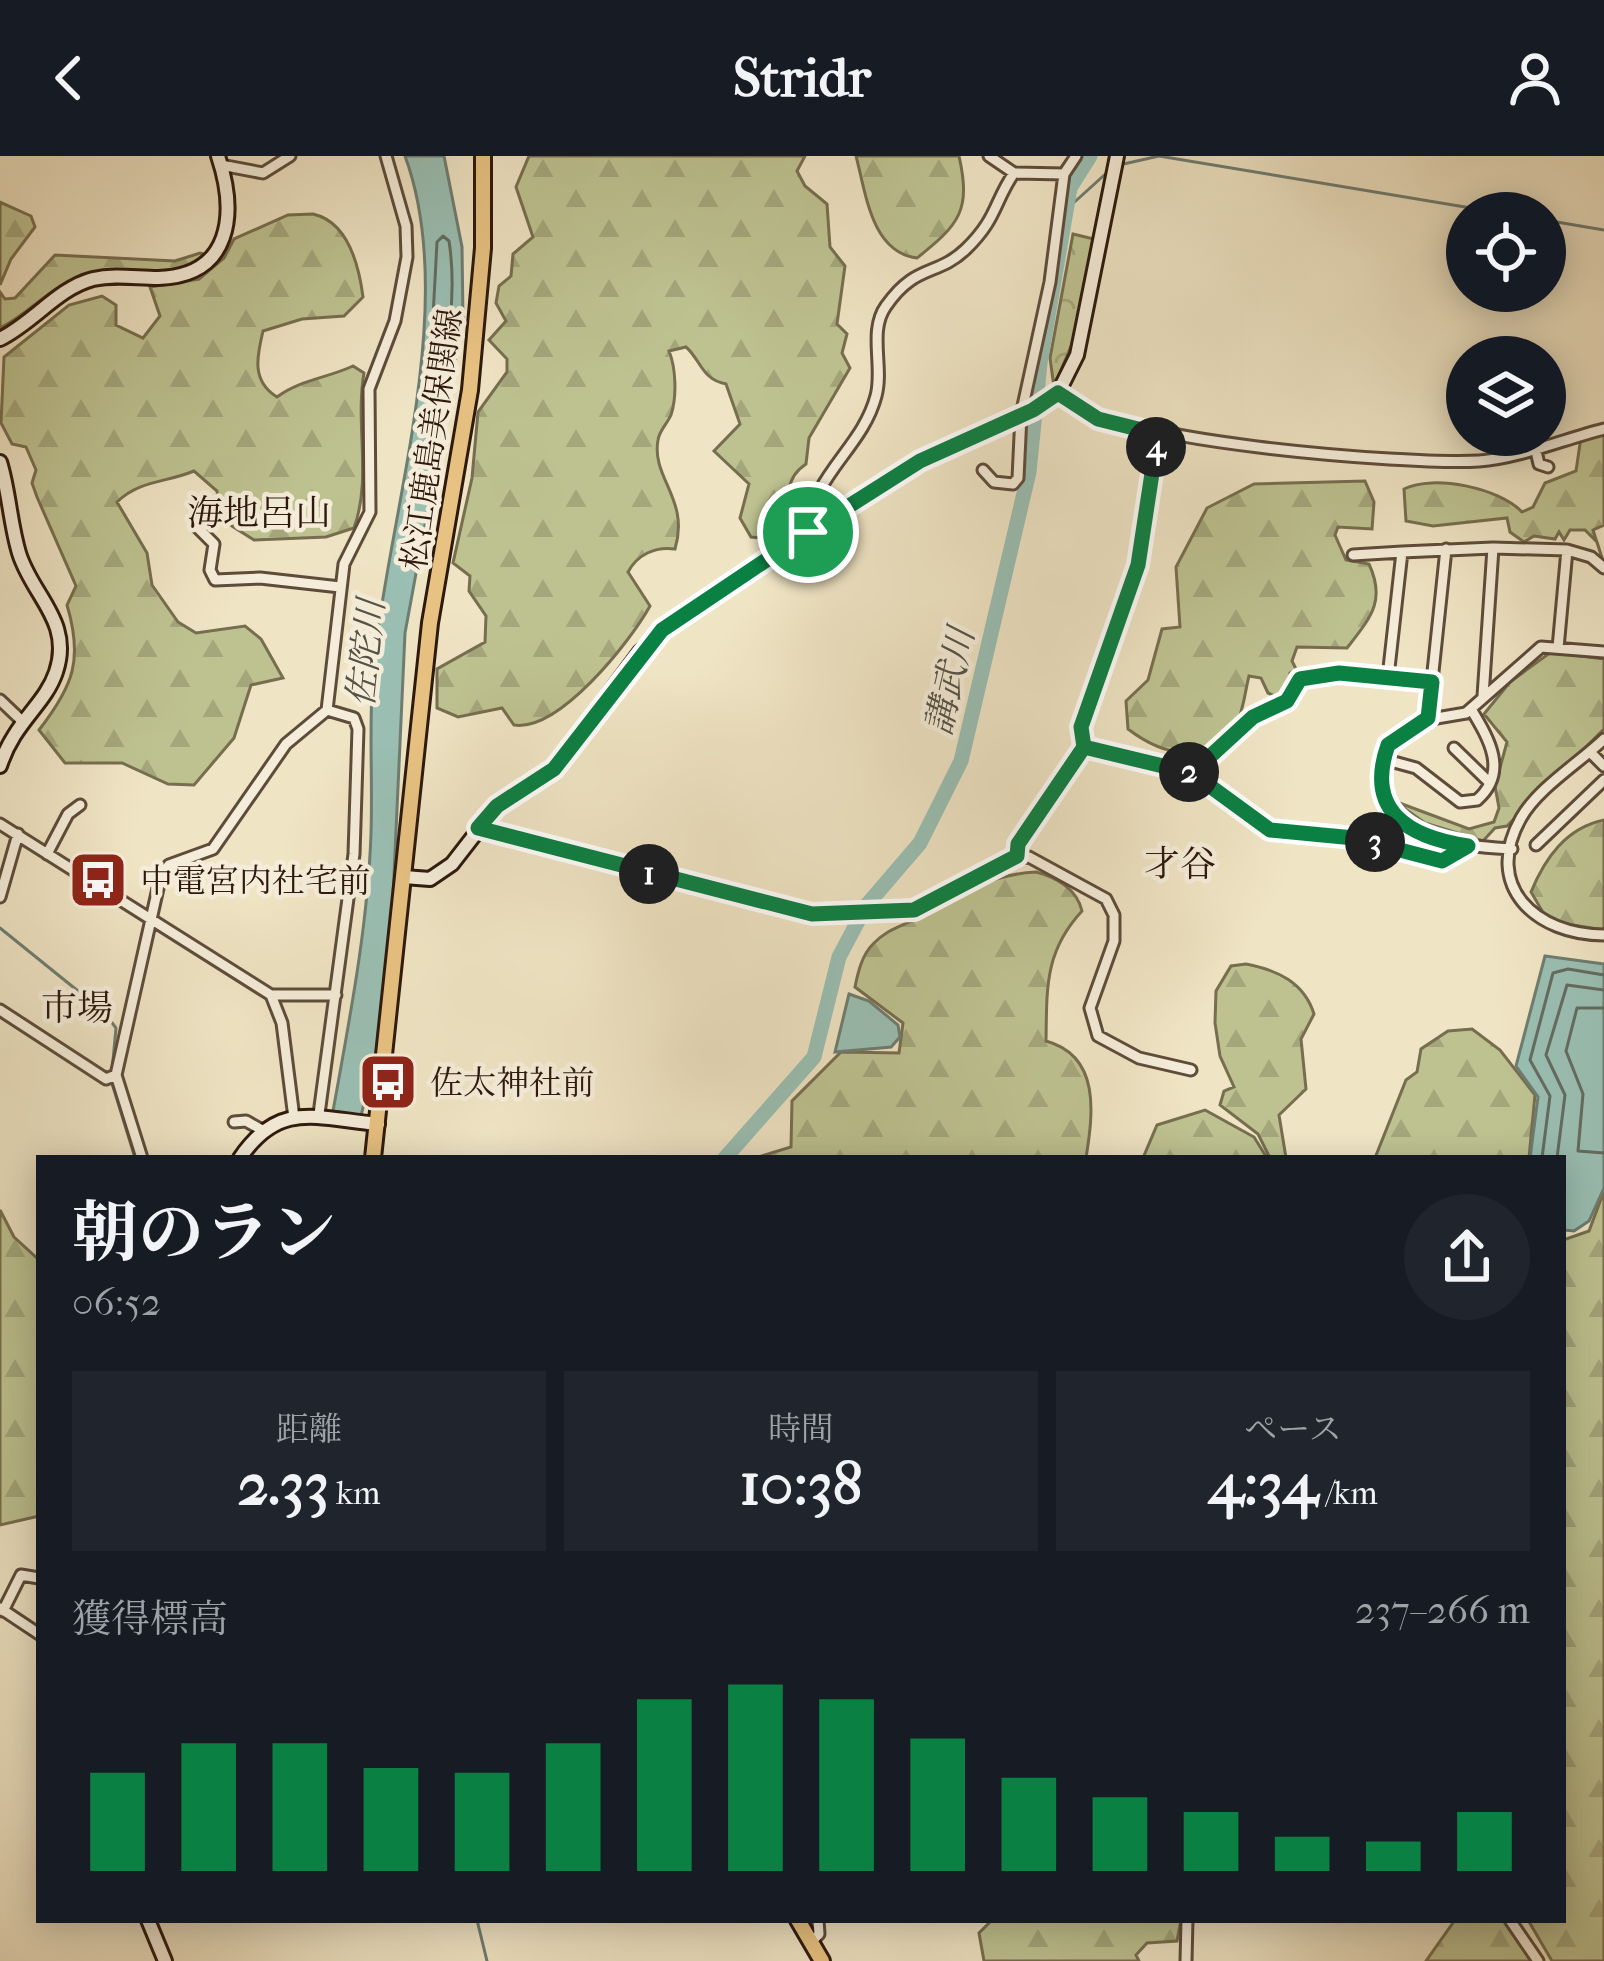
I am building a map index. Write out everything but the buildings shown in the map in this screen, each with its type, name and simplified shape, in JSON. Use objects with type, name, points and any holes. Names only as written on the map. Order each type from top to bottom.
[{"type":"main road","name":"松江鹿島美保関線","points":[[373,1155],[372,1124],[430,623],[470,390],[483,248],[483,156]]},
{"type":"main road","points":[[0,339],[95,279],[160,278],[201,268],[226,239],[230,220],[220,161]]},
{"type":"main road","points":[[404,877],[442,874],[497,806],[554,769],[662,630],[920,461],[1054,396],[1078,355],[1116,163]]},
{"type":"main road","points":[[0,462],[6,524],[23,565],[57,620],[60,638],[56,673],[21,720],[0,766]]},
{"type":"main road","points":[[242,1155],[262,1130],[294,1118],[324,1115],[372,1124]]},
{"type":"main road","points":[[149,1923],[165,1961]]},
{"type":"main road","points":[[800,1923],[821,1961]]},
{"type":"street","points":[[220,161],[263,173],[290,156]]},
{"type":"street","points":[[141,1155],[113,1076],[148,915],[164,869],[213,850],[286,744],[326,710],[340,587],[351,544],[370,512],[366,407],[395,321],[407,257],[406,226],[386,156]]},
{"type":"street","points":[[989,156],[1014,173],[1064,175]]},
{"type":"street","points":[[983,470],[997,483],[1017,481],[1064,175],[1076,156]]},
{"type":"street","points":[[808,532],[820,482],[849,453],[876,398],[881,313],[916,273],[949,262],[992,222],[1014,173]]},
{"type":"street","points":[[1054,396],[1098,419],[1158,434],[1477,461],[1498,456]]},
{"type":"street","points":[[1566,439],[1604,429]]},
{"type":"street","points":[[1017,856],[1018,844],[1084,747],[1081,727],[1138,565],[1158,434]]},
{"type":"street","points":[[1537,456],[1539,464],[1548,467]]},
{"type":"street","points":[[195,525],[214,544],[210,569],[215,580],[260,578],[340,587]]},
{"type":"street","points":[[1483,696],[1493,548]]},
{"type":"street","points":[[1428,718],[1446,549]]},
{"type":"street","points":[[1353,555],[1446,549],[1567,550],[1591,557],[1604,568]]},
{"type":"street","points":[[1558,648],[1567,550]]},
{"type":"street","points":[[1388,677],[1402,552]]},
{"type":"street","points":[[1512,850],[1426,836],[1386,806],[1379,788],[1383,759],[1399,734],[1428,718],[1471,710],[1541,647],[1604,652]]},
{"type":"street","points":[[1192,773],[1253,717],[1287,701],[1306,676],[1432,682]]},
{"type":"street","points":[[0,700],[21,720]]},
{"type":"street","points":[[324,1115],[354,854],[358,724],[351,716],[326,710]]},
{"type":"street","points":[[1383,759],[1416,768],[1460,802],[1477,800],[1490,783],[1494,751],[1471,710]]},
{"type":"street","points":[[1604,740],[1520,818],[1510,875],[1535,918],[1558,932],[1604,935]]},
{"type":"street","points":[[1084,747],[1192,773],[1270,830],[1354,838],[1442,861],[1468,846]]},
{"type":"street","points":[[1454,748],[1490,783]]},
{"type":"street","points":[[1590,752],[1604,766]]},
{"type":"street","points":[[1536,845],[1604,780]]},
{"type":"street","points":[[47,854],[68,814],[80,805]]},
{"type":"street","points":[[0,824],[271,995],[336,995]]},
{"type":"street","points":[[478,828],[799,912],[914,910],[1017,856],[1043,864],[1106,899],[1114,915],[1114,941],[1090,1008],[1098,1036],[1139,1058],[1191,1070]]},
{"type":"street","points":[[0,897],[18,834]]},
{"type":"street","points":[[271,995],[282,1023],[294,1118]]},
{"type":"street","points":[[0,1010],[49,1046],[113,1076]]},
{"type":"street","points":[[234,1122],[246,1121],[262,1130]]},
{"type":"street","points":[[36,1577],[22,1574],[2,1609],[36,1632]]},
{"type":"street","points":[[811,1942],[819,1934],[818,1923]]},
{"type":"street","points":[[1186,1961],[1187,1923]]},
{"type":"street","points":[[1512,1923],[1538,1961]]},
{"type":"green space","points":[[529,156],[805,156],[797,171],[805,186],[827,204],[830,247],[845,266],[837,324],[847,334],[842,353],[850,368],[809,438],[806,464],[791,481],[796,518],[781,540],[751,537],[740,518],[749,484],[714,451],[740,424],[726,384],[706,374],[686,347],[669,351],[674,400],[657,454],[678,516],[675,549],[647,553],[628,572],[650,606],[591,682],[551,714],[514,725],[502,708],[458,717],[437,708],[437,669],[485,642],[486,616],[469,591],[470,576],[453,563],[472,478],[478,412],[507,372],[507,359],[489,340],[506,321],[496,303],[499,286],[511,276],[513,254],[533,237],[516,187]]},
{"type":"green space","points":[[856,156],[959,156],[964,190],[959,214],[917,258],[889,245],[880,233]]},
{"type":"green space","points":[[0,202],[31,216],[35,227],[11,259],[0,285]]},
{"type":"green space","points":[[313,214],[343,236],[355,259],[363,297],[344,316],[302,319],[263,331],[258,367],[263,383],[277,397],[353,366],[364,373],[362,490],[354,528],[326,537],[254,540],[221,519],[217,491],[194,471],[144,486],[117,502],[147,553],[152,585],[178,622],[196,633],[245,626],[261,639],[283,678],[251,685],[234,738],[194,785],[168,784],[122,763],[65,763],[39,730],[72,671],[74,641],[67,605],[76,586],[37,497],[32,483],[36,470],[26,447],[12,444],[1,423],[4,357],[69,305],[102,296],[116,305],[116,325],[143,338],[160,316],[150,287],[199,279],[224,258],[234,239],[288,215]]},
{"type":"green space","points":[[1073,234],[1094,239],[1074,339],[1054,387],[1050,358]]},
{"type":"green space","points":[[55,255],[175,261],[206,255],[193,264],[165,272],[103,272],[76,278],[0,328],[0,292],[5,299],[15,298]]},
{"type":"green space","points":[[1604,433],[1604,525],[1593,530],[1597,542],[1585,530],[1570,530],[1564,540],[1559,532],[1555,539],[1534,536],[1524,542],[1510,532],[1507,518],[1433,526],[1406,521],[1404,489],[1432,483],[1466,486],[1498,496],[1522,512],[1533,507],[1545,483],[1576,471],[1581,437]]},
{"type":"green space","points":[[1365,481],[1374,502],[1372,529],[1338,527],[1335,535],[1346,560],[1369,564],[1376,588],[1369,618],[1347,648],[1297,647],[1292,661],[1296,669],[1290,673],[1293,691],[1282,699],[1268,693],[1261,678],[1249,676],[1237,723],[1214,747],[1200,752],[1171,751],[1128,729],[1126,701],[1148,680],[1162,629],[1180,627],[1176,567],[1207,508],[1254,484]]},
{"type":"green space","points":[[1551,652],[1604,659],[1604,729],[1507,826],[1495,828],[1483,841],[1425,823],[1394,801],[1469,829],[1494,822],[1499,808],[1495,786],[1507,742],[1484,714],[1510,682]]},
{"type":"green space","points":[[1604,820],[1604,930],[1548,921],[1531,892],[1543,868],[1568,837]]},
{"type":"green space","points":[[1036,872],[1051,877],[1076,896],[1082,911],[1054,956],[1046,1041],[1064,1049],[1085,1073],[1091,1106],[1086,1155],[765,1155],[791,1147],[792,1101],[841,1052],[899,1053],[903,1023],[855,987],[863,958],[873,944],[976,887]]},
{"type":"green space","points":[[1246,964],[1288,979],[1304,994],[1314,1014],[1301,1039],[1306,1089],[1279,1115],[1286,1155],[1268,1155],[1258,1134],[1220,1105],[1224,1091],[1234,1087],[1220,1056],[1216,991],[1231,966]]},
{"type":"green space","points":[[1472,1029],[1500,1050],[1535,1095],[1529,1155],[1376,1155],[1406,1080],[1417,1072],[1421,1049],[1448,1031]]},
{"type":"green space","points":[[1205,1110],[1254,1137],[1265,1155],[1144,1155],[1157,1125]]},
{"type":"green space","points":[[1604,1191],[1604,1961],[1552,1961],[1530,1923],[1566,1923],[1566,1239],[1589,1231]]},
{"type":"green space","points":[[0,1210],[14,1237],[36,1257],[36,1517],[0,1525]]},
{"type":"green space","points":[[989,1923],[1180,1923],[1177,1941],[1147,1943],[1136,1955],[1139,1961],[984,1961],[979,1933]]},
{"type":"green space","points":[[1453,1923],[1509,1923],[1531,1961],[1426,1961]]},
{"type":"water","points":[[405,156],[444,156],[462,247],[463,319],[405,633],[392,919],[378,1045],[361,1116],[333,1111],[366,903],[374,660],[423,339],[420,214]]},
{"type":"water","points":[[1545,956],[1604,964],[1604,1188],[1589,1221],[1574,1231],[1566,1230],[1566,1155],[1530,1155],[1538,1097],[1516,1066]]},
{"type":"water","points":[[849,994],[869,1001],[898,1025],[900,1037],[891,1047],[835,1052]]},
{"type":"waterway","name":"講武川","points":[[728,1155],[814,1057],[839,957],[866,906],[920,843],[961,761],[1029,472],[1040,363],[1070,188],[1090,156]]},
{"type":"waterway","points":[[1119,165],[1159,156],[1446,204]]},
{"type":"waterway","points":[[1069,207],[1111,169]]},
{"type":"waterway","points":[[1566,224],[1604,230]]},
{"type":"waterway","points":[[0,928],[104,1012],[116,1028],[112,1071]]},
{"type":"waterway","points":[[111,1080],[134,1155]]},
{"type":"waterway","name":"講武川","points":[[478,1923],[487,1961]]},
{"type":"place","name":"中電宮内社宅前","points":[[98,880]]},
{"type":"place","name":"佐太神社前","points":[[388,1082]]},
{"type":"district","name":"海地呂山","points":[[259,512]]},
{"type":"district","name":"才谷","points":[[1180,863]]},
{"type":"district","name":"市場","points":[[77,1007]]},
{"type":"route","points":[[808,532],[662,630],[640,652],[554,769],[497,806],[478,828],[799,912],[903,912],[1017,856],[1018,844],[1035,816],[1084,747],[1108,749],[1192,773],[1253,717],[1287,701],[1300,679],[1339,673],[1432,682],[1428,718],[1388,745],[1379,788],[1386,806],[1416,830],[1438,841],[1468,846],[1462,854],[1442,861],[1394,845],[1270,830],[1192,773],[1175,766],[1108,749],[1093,746],[1084,747],[1081,727],[1138,565],[1158,434],[1098,419],[1058,393],[1033,410],[920,461],[808,532]]},
{"type":"water label","name":"佐陀川","points":[[365,653]]}]
